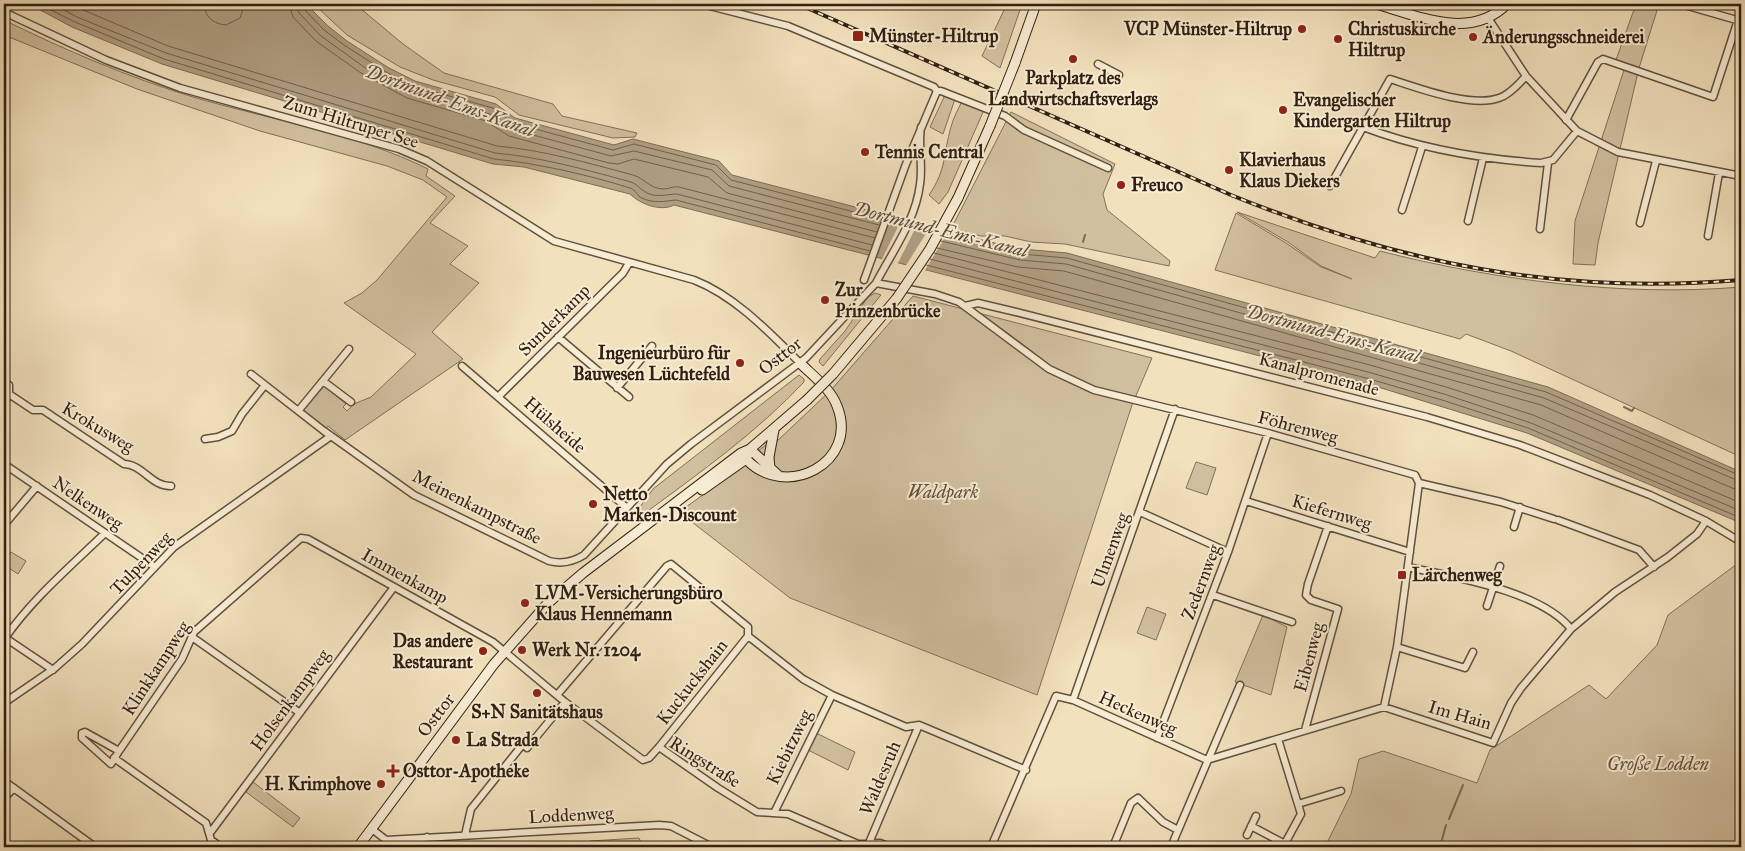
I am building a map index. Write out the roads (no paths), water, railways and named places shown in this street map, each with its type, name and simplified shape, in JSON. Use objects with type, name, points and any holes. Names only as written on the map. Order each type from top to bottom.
[{"type":"main road","name":"Osttor","points":[[358,847],[504,652],[531,620],[565,587],[774,430],[833,374],[897,298],[930,250],[958,198],[990,126],[1036,4]]},
{"type":"main road","points":[[1382,5],[1454,25],[1472,23],[1488,18],[1507,4]]},
{"type":"main road","points":[[746,458],[758,471],[794,478],[809,474],[821,467],[832,455],[838,443],[841,427],[837,405],[829,392],[800,363]]},
{"type":"main road","points":[[770,468],[769,457],[774,430]]},
{"type":"main road","name":"Osttor","points":[[639,532],[663,518],[746,458],[750,449]]},
{"type":"main road","points":[[750,449],[779,476]]},
{"type":"street","points":[[702,4],[788,26],[906,74],[934,87],[936,91],[964,99],[1005,116],[1024,130],[1108,168]]},
{"type":"street","points":[[1566,120],[1598,62],[1603,59],[1713,97],[1740,21],[1681,4]]},
{"type":"street","name":"Zum Hiltruper See","points":[[4,12],[68,44],[170,84],[411,154],[436,166],[554,241],[694,280],[719,291],[800,363]]},
{"type":"street","points":[[1488,18],[1526,76],[1577,131],[1614,151],[1656,161],[1741,176]]},
{"type":"street","points":[[1098,64],[1119,75]]},
{"type":"street","points":[[1330,186],[1390,79],[1438,93],[1486,101],[1500,98],[1526,76]]},
{"type":"street","name":"Osttor","points":[[864,280],[889,209],[936,91]]},
{"type":"street","name":"Osttor","points":[[574,560],[584,555],[667,464],[688,446],[800,363],[825,340],[876,283],[885,269],[912,214],[920,186],[919,143],[922,126]]},
{"type":"street","points":[[1363,127],[1422,147],[1483,158],[1548,163],[1562,152],[1577,131]]},
{"type":"street","points":[[1402,210],[1422,147]]},
{"type":"street","points":[[1468,221],[1483,158]]},
{"type":"street","points":[[1640,223],[1656,161]]},
{"type":"street","points":[[1540,229],[1548,163]]},
{"type":"street","points":[[1708,236],[1719,173]]},
{"type":"street","name":"Sunderkamp","points":[[499,396],[623,273],[629,262]]},
{"type":"street","name":"Kanalpromenade","points":[[876,283],[936,294],[965,306],[978,303],[1016,312],[1434,420],[1520,445],[1578,466],[1706,521],[1741,542]]},
{"type":"street","name":"Föhrenweg","points":[[965,306],[1022,351],[1072,382],[1107,395],[1268,433],[1416,475],[1419,483]]},
{"type":"street","points":[[558,337],[629,398]]},
{"type":"street","points":[[617,388],[652,346]]},
{"type":"street","points":[[299,410],[349,349]]},
{"type":"street","name":"Hülsheide","points":[[462,366],[627,508]]},
{"type":"street","name":"Meinenkampstraße","points":[[251,374],[331,436],[414,495],[548,560],[558,562],[574,560]]},
{"type":"street","points":[[323,381],[351,402]]},
{"type":"street","points":[[4,402],[9,394],[6,384]]},
{"type":"street","points":[[205,440],[218,438],[232,431],[242,414],[265,385]]},
{"type":"street","name":"Krokusweg","points":[[9,394],[33,410],[43,410],[124,464],[131,464],[163,486],[171,486]]},
{"type":"street","name":"Ulmenweg","points":[[1073,700],[1175,410]]},
{"type":"street","name":"Zedernweg","points":[[1157,738],[1213,595],[1268,433]]},
{"type":"street","name":"Tulpenweg","points":[[4,703],[53,670],[116,610],[155,567],[185,539],[331,436]]},
{"type":"street","name":"Nelkenweg","points":[[4,464],[155,567]]},
{"type":"street","points":[[1207,760],[1384,707],[1397,647],[1419,483],[1520,507],[1639,550],[1654,567]]},
{"type":"street","points":[[4,525],[37,486]]},
{"type":"street","name":"Kiefernweg","points":[[1246,501],[1410,552]]},
{"type":"street","points":[[1514,527],[1520,507]]},
{"type":"street","points":[[1140,512],[1228,552]]},
{"type":"street","name":"Im Hain","points":[[1384,707],[1493,743],[1511,703],[1521,688],[1571,629],[1615,592],[1654,567],[1697,534],[1706,521]]},
{"type":"street","name":"Eibenweg","points":[[1305,730],[1338,609],[1311,600],[1306,595],[1328,526]]},
{"type":"street","points":[[53,670],[4,638],[44,591],[105,533]]},
{"type":"street","name":"Immenkamp","points":[[290,547],[301,538],[308,540],[493,642],[504,652]]},
{"type":"street","name":"Klinkkampweg","points":[[114,758],[182,658],[194,632],[290,547]]},
{"type":"street","points":[[557,696],[628,610],[667,566],[671,564],[748,627],[748,636],[796,674],[832,695],[906,727],[919,725],[1026,770],[991,847]]},
{"type":"street","points":[[1487,606],[1500,566]]},
{"type":"street","points":[[1408,567],[1493,586],[1551,610],[1571,629]]},
{"type":"street","name":"Holsenkampweg","points":[[210,832],[394,587]]},
{"type":"street","points":[[1213,595],[1292,622]]},
{"type":"street","name":"Kuckuckshain","points":[[659,747],[748,636]]},
{"type":"street","points":[[192,637],[300,713]]},
{"type":"street","points":[[1397,647],[1465,668],[1473,652]]},
{"type":"street","name":"Ringstraße","points":[[504,652],[557,696],[643,760],[649,758],[659,747],[718,788],[758,812],[788,814],[858,844],[880,843],[890,847]]},
{"type":"street","points":[[1171,847],[1240,685]]},
{"type":"street","name":"Kiebitzweg","points":[[774,813],[832,695]]},
{"type":"street","name":"Heckenweg","points":[[1026,770],[1056,696],[1073,700],[1207,760]]},
{"type":"street","points":[[465,835],[471,809],[523,744],[527,748],[565,702]]},
{"type":"street","name":"Waldesruh","points":[[869,843],[919,725]]},
{"type":"street","points":[[119,751],[85,732],[82,733],[82,738],[111,764],[114,758],[206,823],[211,840],[221,847]]},
{"type":"street","points":[[1251,826],[1284,846],[1301,814],[1278,739]]},
{"type":"street","points":[[4,781],[95,847]]},
{"type":"street","points":[[4,798],[14,788]]},
{"type":"street","points":[[1298,804],[1341,791]]},
{"type":"street","points":[[1113,847],[1131,803],[1138,798],[1163,822],[1178,830]]},
{"type":"street","points":[[1247,834],[1256,816]]},
{"type":"street","name":"Loddenweg","points":[[372,829],[386,840],[671,826],[712,847]]},
{"type":"street","points":[[424,847],[427,837]]},
{"type":"water","name":"Dortmund-Ems-Kanal","points":[[29,4],[214,4],[226,6],[229,4],[306,4],[328,26],[347,41],[389,68],[415,81],[496,104],[515,118],[614,145],[633,139],[719,161],[732,175],[990,242],[1022,249],[1067,253],[1548,387],[1741,472],[1741,523],[1527,433],[1365,383],[674,205],[663,208],[651,206],[639,201],[630,194],[524,167],[493,164],[162,64],[72,27]]},
{"type":"waterway","points":[[1083,242],[1085,235]]},
{"type":"waterway","points":[[1624,407],[1632,411],[1634,408]]},
{"type":"waterway","points":[[1449,819],[1463,785]]},
{"type":"waterway","points":[[1440,847],[1446,825]]},
{"type":"railway","points":[[798,4],[1231,195],[1357,240],[1481,269],[1544,278],[1608,283],[1741,280]]},
{"type":"place","name":"VCP Münster-Hiltrup","points":[[1302,29]]},
{"type":"place","name":"Münster-Hiltrup","points":[[858,36]]},
{"type":"place","name":"Änderungsschneiderei","points":[[1473,37]]},
{"type":"place","name":"Christuskirche Hiltrup","points":[[1338,39]]},
{"type":"place","name":"Parkplatz des Landwirtschaftsverlags","points":[[1073,59]]},
{"type":"place","name":"Evangelischer Kindergarten Hiltrup","points":[[1283,110]]},
{"type":"place","name":"Tennis Central","points":[[865,152]]},
{"type":"place","name":"Klavierhaus Klaus Diekers","points":[[1229,170]]},
{"type":"place","name":"Freuco","points":[[1121,185]]},
{"type":"place","name":"Zur Prinzenbrücke","points":[[825,300]]},
{"type":"place","name":"Ingenieurbüro für Bauwesen Lüchtefeld","points":[[740,363]]},
{"type":"place","name":"Netto Marken-Discount","points":[[593,504]]},
{"type":"place","name":"Lärchenweg","points":[[1402,575]]},
{"type":"place","name":"LVM-Versicherungsbüro Klaus Hennemann","points":[[525,603]]},
{"type":"place","name":"Werk Nr. 1204","points":[[522,650]]},
{"type":"place","name":"Das andere Restaurant","points":[[483,651]]},
{"type":"place","name":"S+N Sanitätshaus","points":[[537,693]]},
{"type":"place","name":"La Strada","points":[[456,740]]},
{"type":"place","name":"Osttor-Apotheke","points":[[393,771]]},
{"type":"place","name":"H. Krimphove","points":[[381,784]]},
{"type":"park label","name":"Waldpark","points":[[943,492]]},
{"type":"park label","name":"Große Lodden","points":[[1658,764]]}]
